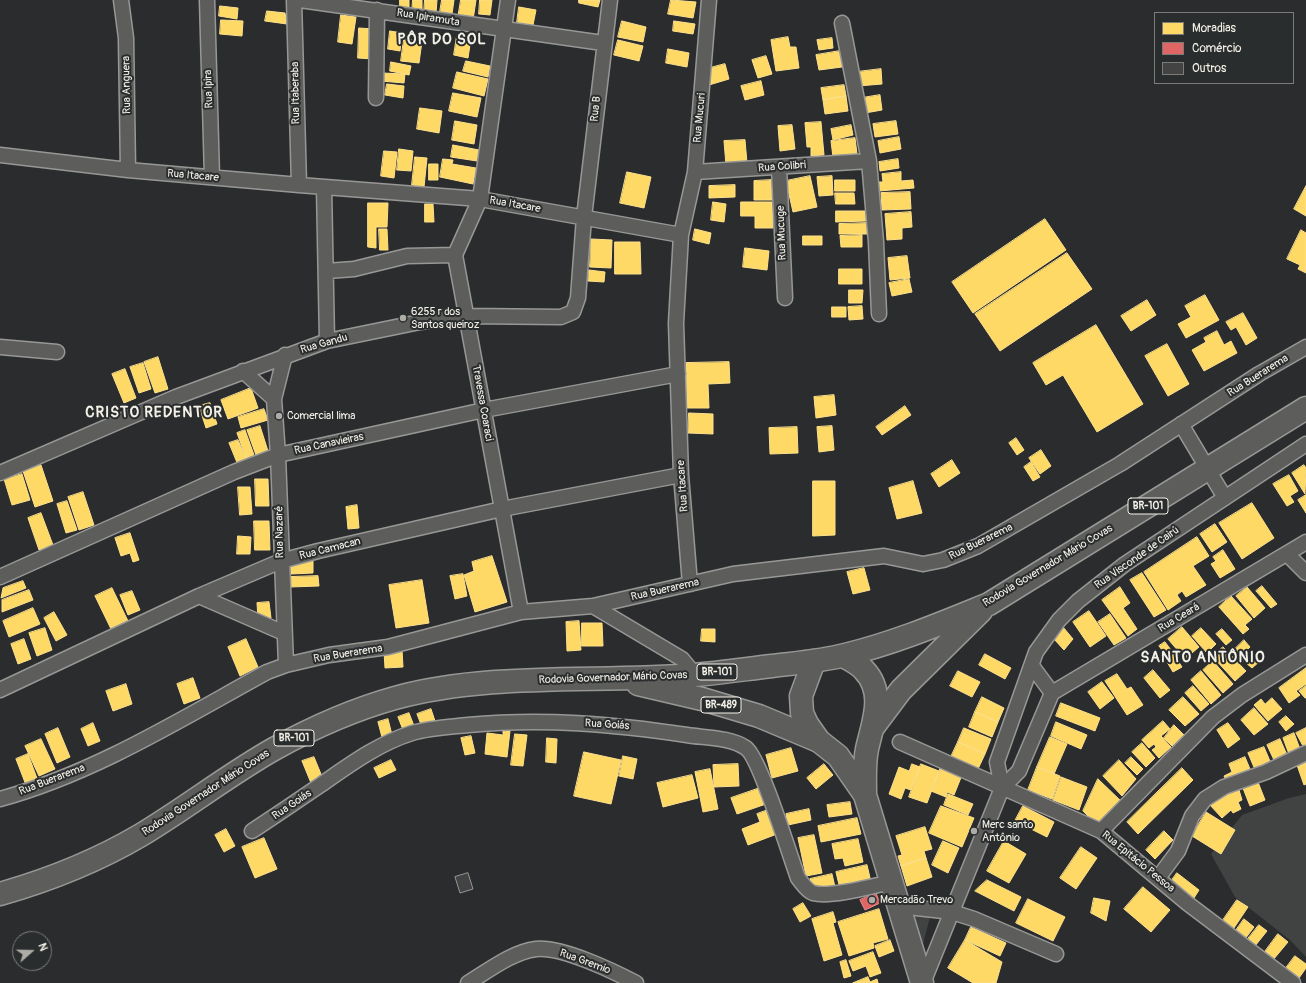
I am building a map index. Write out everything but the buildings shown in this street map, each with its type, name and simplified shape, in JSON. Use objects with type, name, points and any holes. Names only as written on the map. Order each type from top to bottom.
[{"type":"main road","name":"Rodovia Governador Mário Covas","points":[[0,894],[30,886],[108,852],[139,836],[272,750],[332,720],[366,707],[429,690],[491,683],[695,675],[814,661],[844,656],[898,640],[989,604],[1306,408]]},
{"type":"main road","name":"BR-489","points":[[874,726],[901,690],[989,604]]},
{"type":"main road","name":"BR-489","points":[[844,656],[864,670],[874,686],[877,702],[874,726],[867,749],[865,795]]},
{"type":"main road","name":"BR-489","points":[[814,661],[801,696],[802,713],[806,724],[819,741],[838,756],[865,795],[923,983]]},
{"type":"main road","name":"BR-489","points":[[620,678],[759,716],[819,741]]},
{"type":"main road","points":[[838,756],[853,756],[867,749]]},
{"type":"street","name":"Rua Anguera","points":[[121,0],[126,38],[128,170]]},
{"type":"street","name":"Rua Ipira","points":[[207,0],[212,177]]},
{"type":"street","name":"Rua Itaberaba","points":[[294,0],[299,186]]},
{"type":"street","name":"Rua Ipiramuta","points":[[300,0],[603,44]]},
{"type":"street","points":[[327,271],[354,269],[407,256],[455,255],[480,199],[508,0]]},
{"type":"street","name":"Rua B","points":[[584,217],[603,44],[610,0]]},
{"type":"street","name":"Rua Mucuri","points":[[681,235],[695,172],[709,0]]},
{"type":"street","points":[[376,98],[377,10]]},
{"type":"street","points":[[842,23],[870,161],[876,242],[879,314]]},
{"type":"street","name":"Rua Itacare","points":[[0,155],[128,170],[299,186],[480,199],[681,235],[676,323],[681,475],[690,584]]},
{"type":"street","name":"Rua Colibri","points":[[695,172],[779,168],[870,161]]},
{"type":"street","name":"Rua Mucuge","points":[[779,168],[784,298]]},
{"type":"street","points":[[324,188],[328,341]]},
{"type":"street","name":"Rua Gandu","points":[[0,473],[176,397],[328,341],[420,322],[466,316],[561,317],[573,312],[578,298],[584,217]]},
{"type":"street","name":"Travessa Coaraci","points":[[455,255],[521,612]]},
{"type":"street","points":[[0,347],[57,352]]},
{"type":"street","name":"Rua Buerarema","points":[[0,799],[55,781],[110,756],[267,672],[329,655],[388,647],[521,612],[593,606],[732,574],[884,556],[923,564],[943,560],[978,546],[1018,524],[1120,464],[1259,374],[1306,347]]},
{"type":"street","name":"Rua Nazaré","points":[[285,356],[274,399],[278,455],[286,666]]},
{"type":"street","points":[[243,372],[274,399]]},
{"type":"street","name":"Rua Canavieiras","points":[[0,577],[234,472],[278,455],[484,410],[678,374]]},
{"type":"street","points":[[1182,424],[1225,498]]},
{"type":"street","name":"Rua Visconde de Cairú","points":[[1002,788],[998,762],[1036,652],[1059,620],[1078,602],[1125,564],[1306,444]]},
{"type":"street","name":"Rua Camacan","points":[[0,690],[199,596],[281,561],[318,551],[502,509],[681,475]]},
{"type":"street","name":"Rua Ceará","points":[[1052,693],[1306,542]]},
{"type":"street","points":[[1287,554],[1306,574]]},
{"type":"street","points":[[199,596],[284,633]]},
{"type":"street","points":[[593,606],[682,659],[695,675]]},
{"type":"street","points":[[1101,831],[1213,717],[1242,695],[1306,655]]},
{"type":"street","points":[[923,983],[1002,788],[1019,771],[1052,693],[1032,666]]},
{"type":"street","name":"Rua Goiás","points":[[252,831],[369,753],[412,733],[434,729],[517,721],[553,721],[634,727],[722,740],[736,743],[746,749],[752,755],[760,773],[798,878],[812,893],[825,894],[891,882]]},
{"type":"street","name":"Rua Epitácio Pessoa","points":[[900,742],[1101,831],[1158,878],[1292,983]]},
{"type":"street","points":[[1158,878],[1178,851],[1192,816],[1205,799],[1224,787],[1266,772],[1306,753]]},
{"type":"street","points":[[899,906],[952,912],[974,919],[1056,954]]},
{"type":"street","name":"Rua Gremio","points":[[468,983],[521,953],[536,949],[556,951],[586,961],[636,983]]},
{"type":"shaded area","points":[[1306,794],[1306,957],[1290,940],[1235,897],[1211,854],[1242,815],[1289,798]]},
{"type":"shaded area","points":[[912,913],[930,917],[923,944]]},
{"type":"place","name":"6255 r dos Santos queiroz","points":[[403,318]]},
{"type":"place","name":"Comercial lima","points":[[279,416]]},
{"type":"place","name":"Merc santo Antônio","points":[[974,831]]},
{"type":"place","name":"Mercadão Trevo","points":[[872,900]]},
{"type":"district","name":"PÔR DO SOL","points":[[442,40]]},
{"type":"district","name":"CRISTO REDENTOR","points":[[154,413]]},
{"type":"district","name":"SANTO ANTÔNIO","points":[[1203,658]]}]
